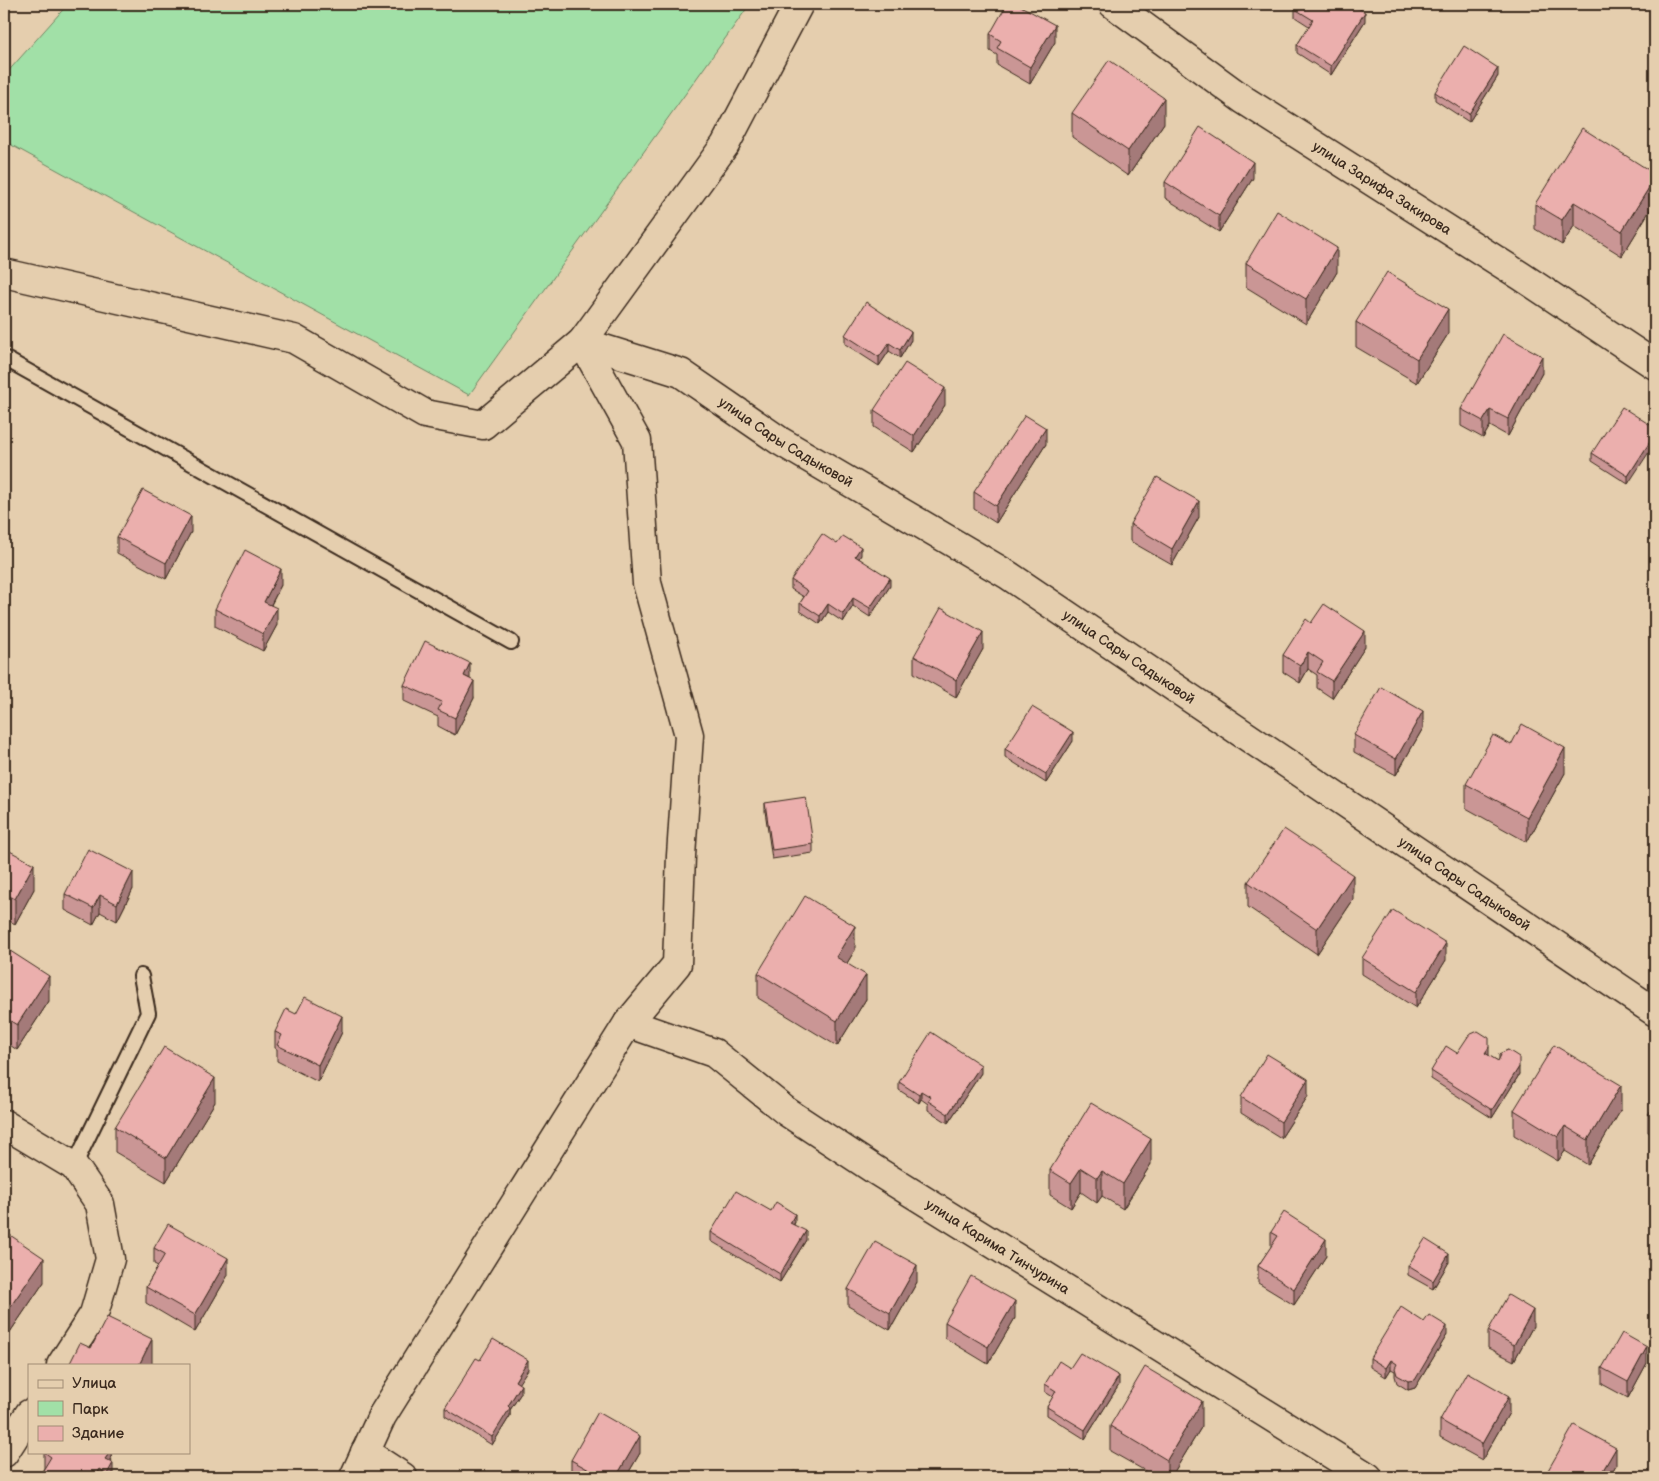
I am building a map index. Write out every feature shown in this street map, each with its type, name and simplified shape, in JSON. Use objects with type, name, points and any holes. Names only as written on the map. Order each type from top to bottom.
[{"type":"street","points":[[4,273],[294,339],[424,414],[483,425],[582,342],[725,145],[799,4]]},
{"type":"street","name":"улица Зарифа Закирова","points":[[1113,4],[1244,100],[1521,276],[1655,365]]},
{"type":"street","points":[[354,1477],[382,1416],[628,1023],[677,964],[681,856],[689,735],[647,583],[636,442],[582,342]]},
{"type":"street","name":"улица Сары Садыковой","points":[[582,342],[681,373],[780,441],[1008,575],[1655,1012]]},
{"type":"street","name":"улица Карима Тинчурина","points":[[628,1023],[714,1054],[803,1123],[1368,1477]]},
{"type":"street","points":[[4,1124],[74,1166],[100,1204],[110,1259],[94,1314],[62,1364]]},
{"type":"street","points":[[4,1453],[28,1416]]},
{"type":"street","points":[[365,1452],[403,1477]]},
{"type":"lane","points":[[4,358],[511,642]]},
{"type":"lane","points":[[74,1166],[148,1013],[141,976]]},
{"type":"green space","points":[[68,4],[750,4],[469,395],[4,141],[4,76]]},
{"type":"building","points":[[1007,4],[1017,4],[1055,25],[1030,67],[997,48],[1001,41],[990,34]]},
{"type":"building","points":[[1298,4],[1351,4],[1365,12],[1331,66],[1297,45],[1313,20],[1295,9]]},
{"type":"building","points":[[1464,46],[1498,68],[1469,114],[1435,92]]},
{"type":"building","points":[[1109,60],[1164,98],[1128,151],[1072,113]]},
{"type":"building","points":[[1200,127],[1253,162],[1219,216],[1165,182]]},
{"type":"building","points":[[1582,128],[1655,174],[1655,178],[1622,231],[1574,202],[1562,220],[1535,204]]},
{"type":"building","points":[[1277,211],[1337,248],[1306,299],[1246,263]]},
{"type":"building","points":[[1387,272],[1448,309],[1417,359],[1356,322]]},
{"type":"building","points":[[866,302],[911,332],[900,350],[889,343],[879,357],[845,335]]},
{"type":"building","points":[[1503,334],[1542,356],[1508,419],[1490,410],[1483,421],[1461,409]]},
{"type":"building","points":[[905,363],[945,388],[914,436],[874,410]]},
{"type":"building","points":[[1622,407],[1655,428],[1655,434],[1628,476],[1592,453]]},
{"type":"building","points":[[1025,415],[1046,428],[996,506],[974,492]]},
{"type":"building","points":[[1157,477],[1199,501],[1172,549],[1130,524]]},
{"type":"building","points":[[143,490],[191,516],[166,563],[117,537]]},
{"type":"building","points":[[822,534],[837,544],[843,536],[861,547],[855,556],[890,578],[870,608],[853,598],[843,614],[828,604],[820,616],[800,603],[808,591],[791,580]]},
{"type":"building","points":[[245,550],[281,569],[264,602],[277,608],[263,634],[215,609]]},
{"type":"building","points":[[1324,604],[1365,631],[1332,681],[1317,672],[1323,662],[1308,652],[1300,666],[1283,655],[1306,619],[1311,623]]},
{"type":"building","points":[[941,608],[983,632],[956,680],[914,656]]},
{"type":"building","points":[[425,641],[470,663],[464,676],[474,681],[455,718],[438,710],[442,702],[404,685]]},
{"type":"building","points":[[1381,687],[1423,711],[1396,759],[1354,735]]},
{"type":"building","points":[[1032,707],[1073,732],[1046,774],[1005,749]]},
{"type":"building","points":[[1522,724],[1565,748],[1527,817],[1466,784],[1493,735],[1511,745]]},
{"type":"building","points":[[806,797],[813,844],[772,850],[765,803]]},
{"type":"building","points":[[1284,829],[1353,875],[1317,929],[1248,882]]},
{"type":"building","points":[[4,848],[34,864],[15,899],[4,893]]},
{"type":"building","points":[[88,849],[133,872],[117,904],[100,895],[93,908],[65,894]]},
{"type":"building","points":[[805,896],[855,926],[836,957],[866,975],[837,1021],[758,973]]},
{"type":"building","points":[[1393,910],[1446,943],[1416,992],[1362,958]]},
{"type":"building","points":[[4,947],[49,976],[17,1025],[4,1017]]},
{"type":"building","points":[[305,997],[342,1016],[318,1065],[277,1045],[282,1035],[275,1032],[286,1009],[296,1014]]},
{"type":"building","points":[[1478,1031],[1489,1038],[1489,1047],[1485,1053],[1498,1061],[1501,1055],[1499,1054],[1508,1050],[1519,1057],[1519,1067],[1492,1110],[1431,1071],[1446,1046],[1457,1053],[1469,1035]]},
{"type":"building","points":[[931,1032],[981,1065],[948,1114],[928,1101],[931,1097],[921,1091],[919,1095],[899,1082]]},
{"type":"building","points":[[1554,1045],[1621,1085],[1588,1140],[1565,1126],[1558,1137],[1514,1110]]},
{"type":"building","points":[[164,1047],[215,1078],[166,1158],[115,1127]]},
{"type":"building","points":[[1267,1054],[1308,1079],[1281,1122],[1241,1097]]},
{"type":"building","points":[[1091,1103],[1151,1139],[1123,1184],[1102,1171],[1097,1178],[1081,1168],[1071,1183],[1050,1170]]},
{"type":"building","points":[[1655,1103],[1655,1120],[1648,1115]]},
{"type":"building","points":[[736,1191],[771,1211],[776,1202],[795,1214],[790,1223],[806,1231],[780,1274],[711,1232]]},
{"type":"building","points":[[1284,1212],[1326,1239],[1294,1289],[1258,1266],[1278,1236],[1271,1232]]},
{"type":"building","points":[[168,1224],[228,1258],[195,1315],[146,1287],[165,1254],[154,1248]]},
{"type":"building","points":[[4,1231],[44,1258],[8,1310],[4,1307]]},
{"type":"building","points":[[1425,1239],[1449,1254],[1433,1281],[1408,1266]]},
{"type":"building","points":[[875,1242],[917,1265],[890,1313],[848,1289]]},
{"type":"building","points":[[971,1276],[1015,1301],[988,1347],[945,1322]]},
{"type":"building","points":[[1655,1283],[1655,1296],[1650,1293]]},
{"type":"building","points":[[1508,1295],[1533,1310],[1514,1345],[1488,1331]]},
{"type":"building","points":[[1401,1307],[1424,1322],[1429,1315],[1447,1326],[1415,1380],[1408,1381],[1397,1375],[1395,1368],[1397,1364],[1391,1360],[1386,1368],[1370,1358]]},
{"type":"building","points":[[107,1317],[152,1339],[140,1364],[70,1364],[80,1343],[91,1348]]},
{"type":"building","points":[[1622,1333],[1647,1347],[1628,1382],[1602,1368]]},
{"type":"building","points":[[493,1339],[528,1360],[515,1381],[521,1385],[508,1406],[510,1408],[492,1437],[445,1408],[476,1358],[480,1360]]},
{"type":"building","points":[[1080,1353],[1119,1376],[1085,1430],[1047,1407],[1056,1391],[1045,1384],[1059,1361],[1070,1368]]},
{"type":"building","points":[[1145,1367],[1202,1401],[1167,1460],[1110,1426]]},
{"type":"building","points":[[1467,1372],[1509,1396],[1482,1444],[1440,1420]]},
{"type":"building","points":[[598,1412],[640,1436],[616,1477],[602,1477],[571,1460]]},
{"type":"building","points":[[1574,1425],[1616,1448],[1599,1477],[1555,1477],[1547,1472]]},
{"type":"building","points":[[47,1454],[109,1454],[105,1459],[113,1463],[107,1474],[99,1469],[94,1477],[39,1477],[51,1457]]},
{"type":"building","points":[[794,1471],[805,1477],[791,1477]]}]
